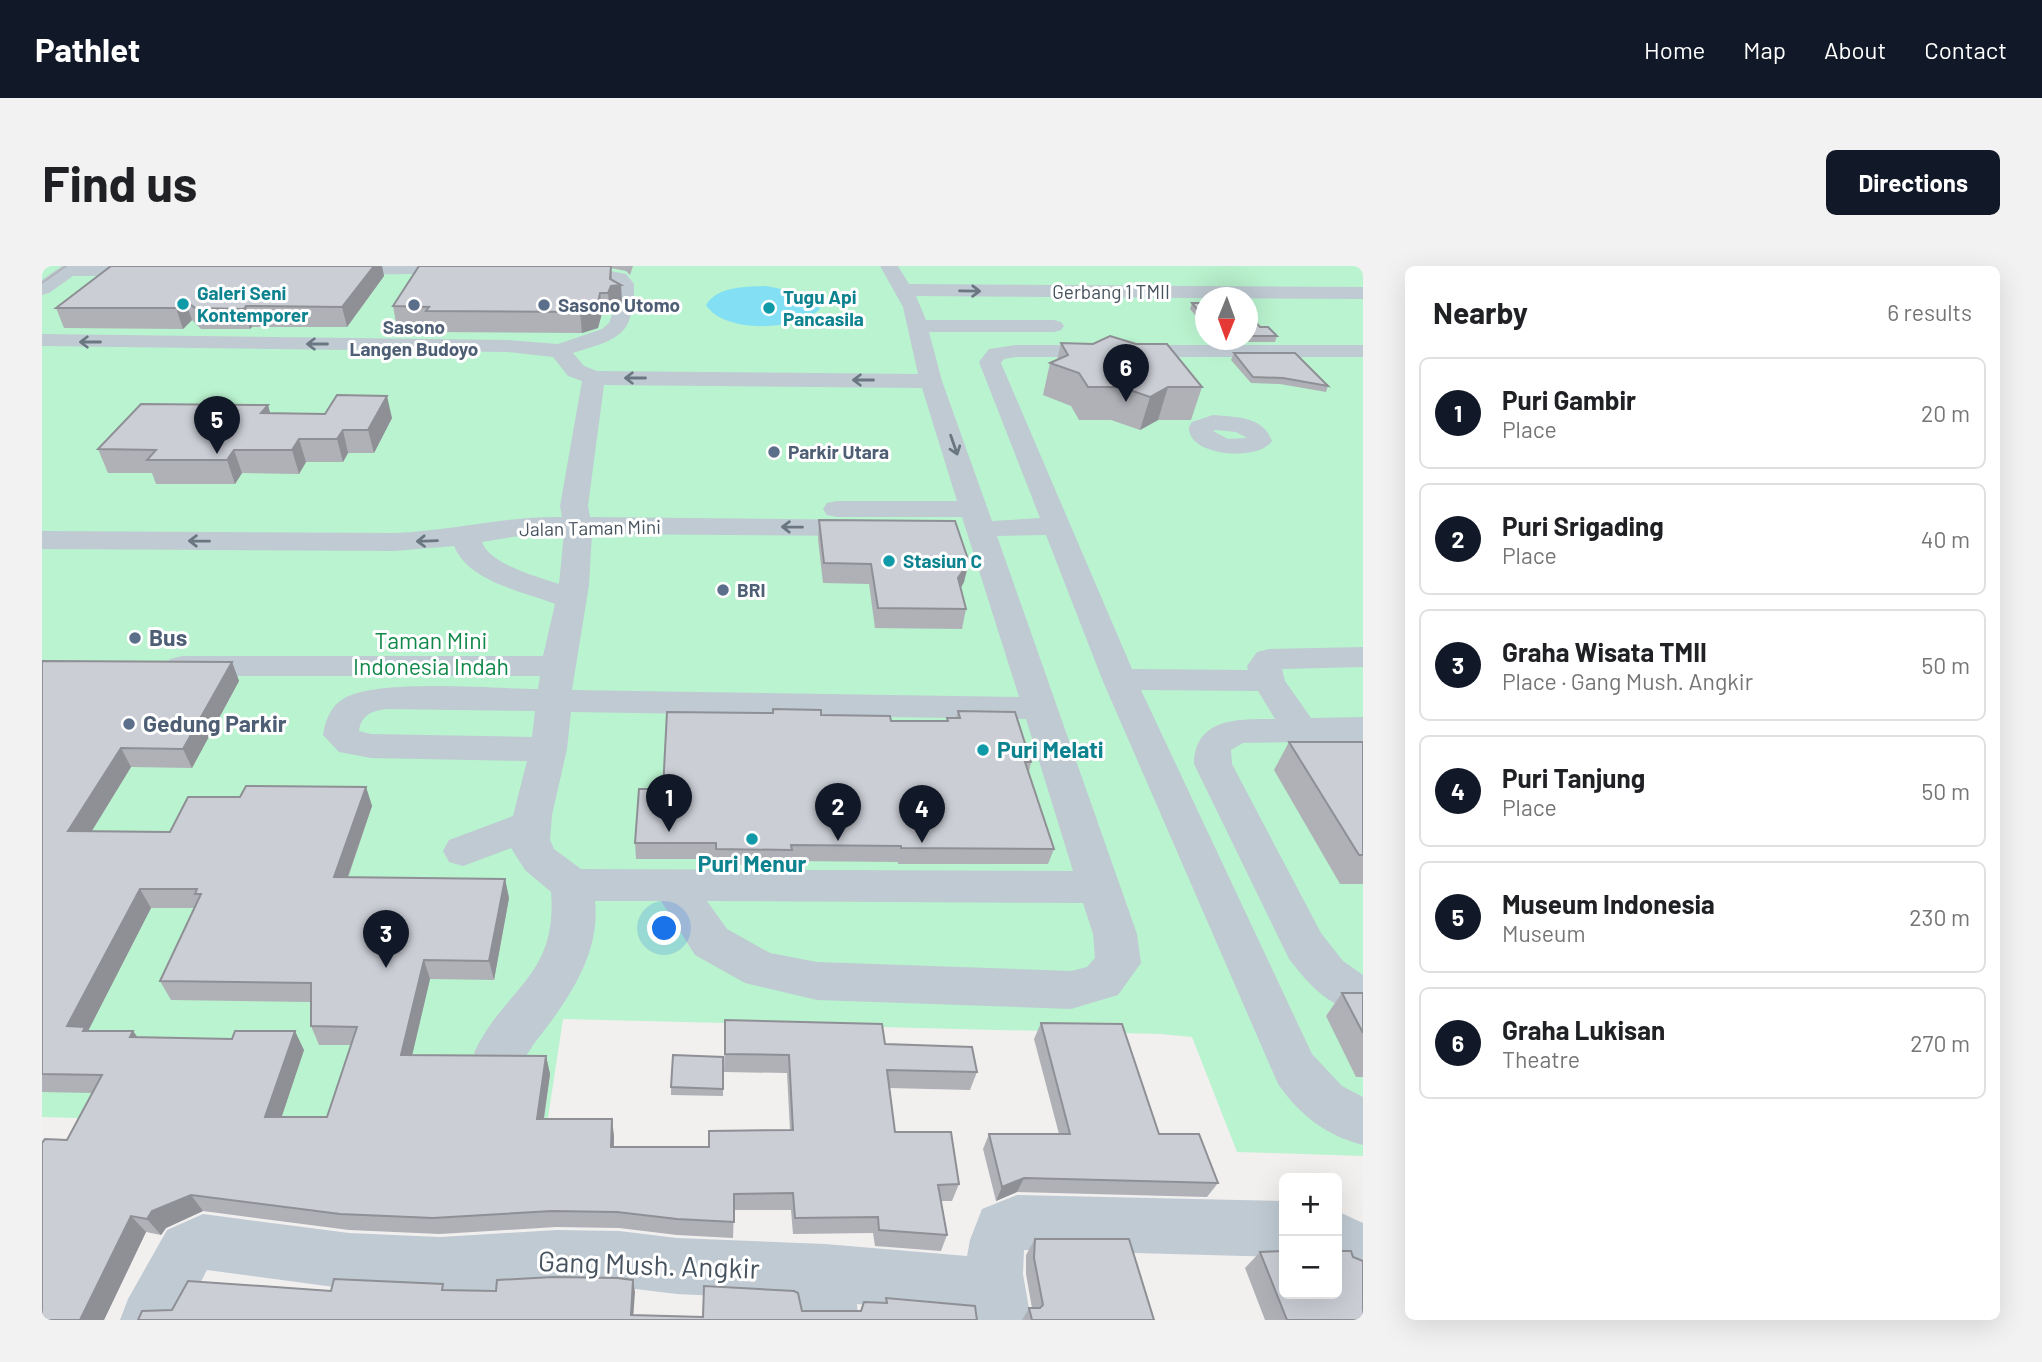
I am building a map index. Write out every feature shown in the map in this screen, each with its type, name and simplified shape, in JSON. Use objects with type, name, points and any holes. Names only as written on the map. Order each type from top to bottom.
[{"type":"street","points":[[673,885],[711,942],[761,970],[817,981],[1070,990],[1102,982],[1118,963],[1115,934],[1038,708],[986,522],[931,381],[914,307],[890,266]]},
{"type":"street","points":[[46,336],[508,346],[560,351],[609,333],[619,325],[625,284],[619,278],[606,273],[570,267],[319,270]]},
{"type":"street","points":[[42,289],[71,268],[169,271]]},
{"type":"street","points":[[94,287],[114,271]]},
{"type":"street","points":[[1271,275],[1291,293]]},
{"type":"street","points":[[1301,275],[1321,293]]},
{"type":"street","name":"Gerbang 1 TMII","points":[[902,290],[1363,293]]},
{"type":"street","points":[[1099,292],[1115,309]]},
{"type":"street","name":"Gerbang 1 TMII","points":[[918,326],[1075,326]]},
{"type":"street","points":[[1167,350],[1182,370]]},
{"type":"street","points":[[560,351],[576,371],[594,378],[931,381]]},
{"type":"street","points":[[1363,351],[1016,351],[997,354],[990,362],[1054,526],[1119,679],[1296,1069],[1312,1090],[1331,1108],[1363,1121]]},
{"type":"street","points":[[594,378],[577,516],[571,599],[548,749],[531,824],[532,849],[546,864],[572,885],[1098,887]]},
{"type":"street","points":[[1206,401],[1222,422]]},
{"type":"street","name":"Jalan Taman Mini","points":[[42,540],[395,542],[466,537],[577,516],[986,522],[1054,526]]},
{"type":"street","points":[[466,537],[469,549],[477,558],[519,580],[571,599]]},
{"type":"street","points":[[1299,728],[1268,681],[1264,666],[1269,659],[1363,657]]},
{"type":"street","points":[[153,666],[556,683],[1038,708]]},
{"type":"street","points":[[1119,679],[1268,681]]},
{"type":"street","points":[[548,749],[371,746],[352,743],[341,735],[341,723],[349,709],[366,701],[556,683]]},
{"type":"street","points":[[1363,729],[1238,731],[1223,737],[1213,748],[1213,764],[1305,946],[1327,974],[1353,993],[1363,996]]},
{"type":"street","points":[[463,851],[531,824]]},
{"type":"street","points":[[498,1053],[556,978],[573,940],[576,908],[572,885]]},
{"type":"street","points":[[999,1303],[996,1241],[1002,1228],[1017,1223],[1279,1229]]},
{"type":"street","name":"Gang Mush. Angkir","points":[[149,1320],[187,1250],[203,1242],[371,1262],[440,1265],[556,1258],[619,1259],[725,1269],[827,1296],[999,1303]]},
{"type":"street","points":[[1342,1242],[1363,1254]]},
{"type":"green space","name":"Taman Mini Indonesia Indah","points":[[42,266],[1363,266],[1363,1156],[1237,1152],[1192,1037],[1161,1034],[563,1019],[546,1131],[42,1117]]},
{"type":"water","points":[[766,286],[807,294],[818,301],[820,309],[795,322],[761,326],[728,321],[706,305],[725,291]]},
{"type":"building","points":[[111,266],[374,266],[342,307],[195,308],[185,300],[176,308],[56,308]]},
{"type":"building","points":[[419,266],[611,266],[610,279],[621,285],[611,286],[608,293],[600,293],[597,307],[580,312],[426,311],[429,307],[393,306]]},
{"type":"building","points":[[1258,325],[1268,327],[1277,336],[1258,336]]},
{"type":"building","points":[[1110,336],[1136,344],[1167,344],[1202,387],[1168,387],[1150,397],[1121,387],[1088,387],[1079,373],[1050,363],[1068,355],[1061,343],[1093,344]]},
{"type":"building","points":[[1234,353],[1295,353],[1328,386],[1283,378],[1253,377]]},
{"type":"building","points":[[337,395],[387,396],[368,430],[343,430],[337,439],[299,439],[292,450],[234,450],[227,460],[147,460],[156,450],[98,449],[141,404],[268,405],[261,413],[325,414]]},
{"type":"building","points":[[819,520],[955,521],[969,562],[958,578],[966,609],[878,608],[871,564],[824,563]]},
{"type":"building","points":[[42,661],[232,662],[183,749],[121,748],[68,831],[170,832],[188,797],[240,797],[246,786],[366,787],[334,877],[505,879],[489,961],[424,960],[401,1055],[546,1056],[537,1119],[612,1119],[611,1147],[709,1147],[709,1131],[793,1130],[789,1055],[725,1054],[725,1020],[882,1024],[885,1044],[972,1047],[977,1072],[887,1070],[895,1132],[951,1132],[959,1184],[938,1185],[947,1235],[879,1230],[878,1217],[795,1218],[793,1193],[734,1194],[734,1222],[617,1212],[552,1211],[433,1218],[340,1214],[191,1195],[152,1211],[147,1219],[131,1216],[80,1320],[42,1320],[42,1143],[45,1139],[67,1140],[102,1075],[42,1074]],"holes":[[[140,889],[197,889],[195,894],[201,894],[160,981],[311,983],[311,1026],[357,1027],[327,1117],[265,1117],[295,1031],[235,1031],[232,1039],[130,1037],[133,1031],[83,1031],[85,1027],[67,1026]]]},
{"type":"building","points":[[773,709],[821,710],[821,715],[890,716],[891,721],[948,721],[947,718],[960,718],[958,711],[1015,712],[1031,762],[1025,762],[1054,849],[791,845],[792,850],[716,849],[716,843],[635,843],[639,789],[663,789],[667,712],[773,713]]},
{"type":"building","points":[[1289,742],[1363,742],[1363,855],[1359,855]]},
{"type":"building","points":[[1342,993],[1363,993],[1363,1033]]},
{"type":"building","points":[[1041,1023],[1122,1024],[1159,1134],[1199,1134],[1218,1183],[1024,1178],[1002,1187],[989,1134],[1070,1134]]},
{"type":"building","points":[[673,1055],[723,1057],[723,1089],[671,1087]]},
{"type":"building","points":[[1035,1239],[1129,1239],[1154,1320],[1032,1320],[1029,1308],[1040,1308],[1043,1305],[1034,1258]]},
{"type":"building","points":[[1279,1251],[1279,1299],[1342,1299],[1342,1251],[1351,1251],[1353,1257],[1363,1261],[1363,1320],[1287,1320],[1260,1252]]},
{"type":"building","points":[[553,1277],[633,1280],[631,1315],[703,1317],[704,1286],[794,1291],[798,1293],[802,1311],[861,1311],[864,1302],[887,1303],[886,1298],[975,1306],[977,1320],[138,1320],[142,1311],[172,1310],[188,1281],[331,1291],[334,1279],[443,1284],[442,1290],[496,1291],[497,1280]]},
{"type":"tram line","points":[[42,283],[66,266]]},
{"type":"place","name":"Galeri Seni Kontemporer","points":[[183,304]]},
{"type":"place","name":"Sasono Langen Budoyo","points":[[414,305]]},
{"type":"place","name":"Sasono Utomo","points":[[544,305]]},
{"type":"place","name":"Tugu Api Pancasila","points":[[769,308]]},
{"type":"place","name":"Graha Lukisan","points":[[1126,402]]},
{"type":"place","name":"Parkir Utara","points":[[774,452]]},
{"type":"place","name":"Museum Indonesia","points":[[217,454]]},
{"type":"place","name":"Stasiun C","points":[[889,561]]},
{"type":"place","name":"BRI","points":[[723,590]]},
{"type":"place","name":"Bus","points":[[135,638]]},
{"type":"place","name":"Gedung Parkir","points":[[129,724]]},
{"type":"place","name":"Puri Melati","points":[[983,750]]},
{"type":"place","name":"Puri Gambir","points":[[669,832]]},
{"type":"place","name":"Puri Menur","points":[[752,839]]},
{"type":"place","name":"Puri Srigading","points":[[838,841]]},
{"type":"place","name":"Puri Tanjung","points":[[922,843]]},
{"type":"place","name":"Graha Wisata TMII","points":[[386,968]]}]
